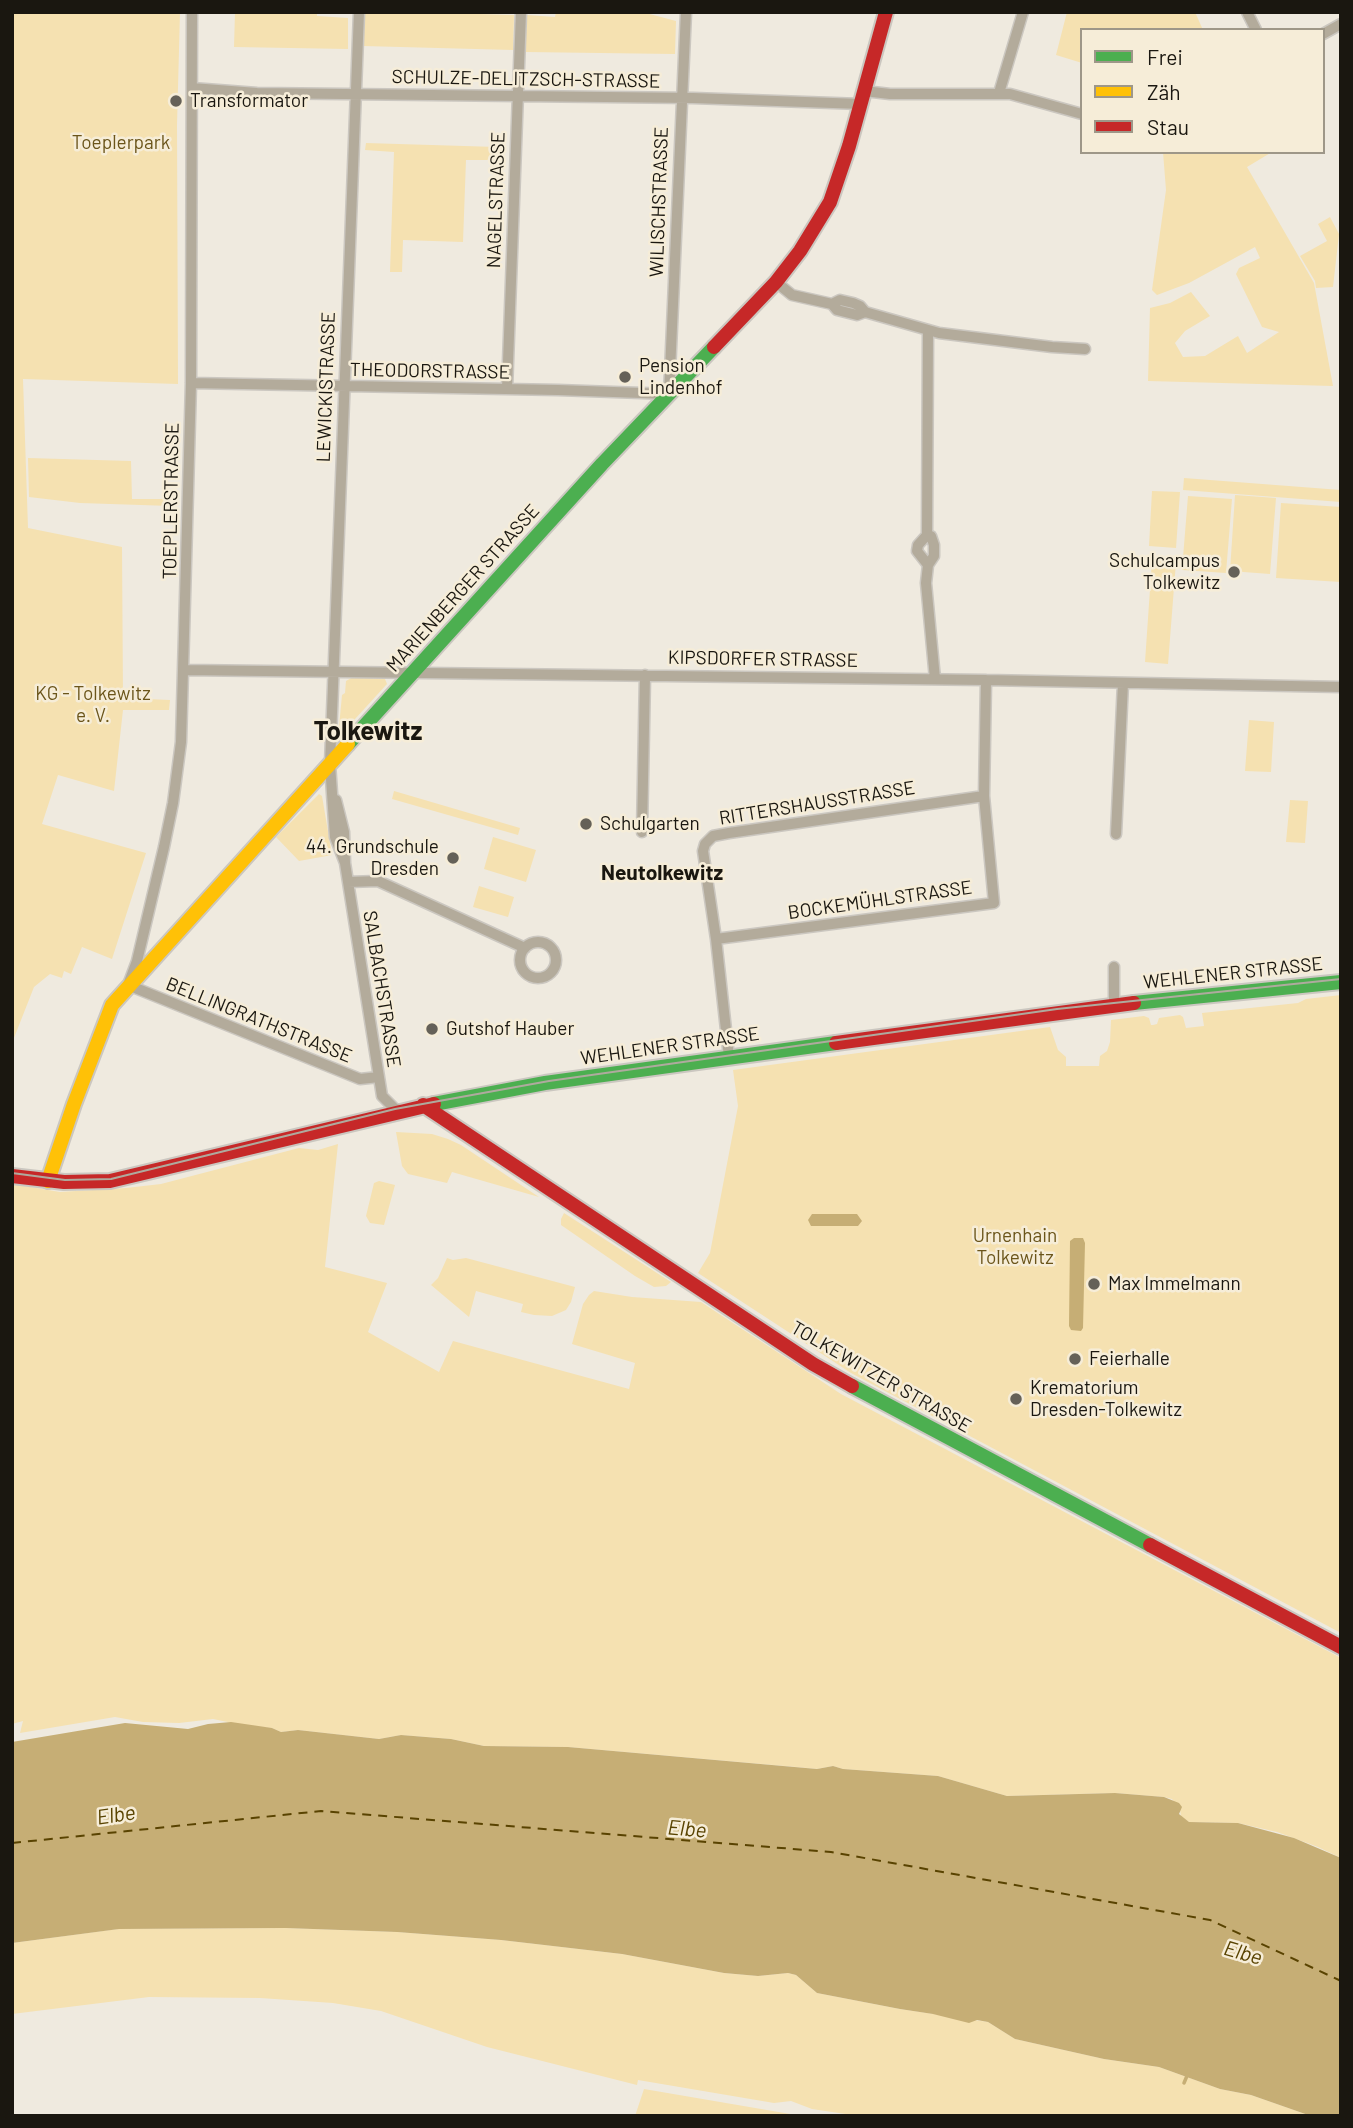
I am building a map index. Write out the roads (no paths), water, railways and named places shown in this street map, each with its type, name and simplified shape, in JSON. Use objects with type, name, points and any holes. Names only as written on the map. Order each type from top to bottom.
[{"type":"main road","name":"MARIENBERGER STRASSE","points":[[48,1181],[112,1004],[602,464],[776,282],[800,251],[830,202],[886,12]]},
{"type":"main road","name":"WEHLENER STRASSE","points":[[12,1176],[48,1181],[96,1182],[128,1178],[401,1110],[545,1083],[1114,1005],[1341,982]]},
{"type":"main road","name":"TOLKEWITZER STRASSE","points":[[424,1105],[813,1364],[1341,1647]]},
{"type":"street","name":"TOEPLERSTRASSE","points":[[128,985],[137,961],[164,847],[180,752],[185,670],[191,383],[192,12]]},
{"type":"street","name":"LEWICKISTRASSE","points":[[330,764],[359,12]]},
{"type":"street","name":"NAGELSTRASSE","points":[[507,389],[521,12]]},
{"type":"street","name":"WILISCHSTRASSE","points":[[669,394],[686,12]]},
{"type":"street","points":[[999,93],[1023,12]]},
{"type":"street","points":[[1247,12],[1255,28]]},
{"type":"street","points":[[1325,33],[1341,24]]},
{"type":"street","name":"SCHULZE-DELITZSCH-STRASSE","points":[[192,88],[257,93],[681,99],[999,93],[1026,97],[1080,113]]},
{"type":"street","points":[[776,282],[792,295],[832,304],[837,310],[857,315],[865,312],[928,330],[1004,342],[1085,349]]},
{"type":"street","points":[[928,330],[927,534],[918,545],[922,560],[928,565]]},
{"type":"street","name":"THEODORSTRASSE","points":[[191,383],[669,394]]},
{"type":"street","points":[[927,534],[934,545],[934,556],[928,565],[926,583],[935,679]]},
{"type":"street","name":"KIPSDORFER STRASSE","points":[[185,670],[333,670],[1341,687]]},
{"type":"street","points":[[642,832],[645,675]]},
{"type":"street","name":"BOCKEMÜHLSTRASSE","points":[[716,939],[994,902],[984,796],[986,680]]},
{"type":"street","points":[[1116,834],[1124,683]]},
{"type":"street","name":"SALBACHSTRASSE","points":[[330,764],[335,837],[345,863],[382,1096],[395,1109],[401,1110]]},
{"type":"street","name":"RITTERSHAUSSTRASSE","points":[[729,1057],[703,851],[705,844],[713,836],[984,796]]},
{"type":"street","points":[[348,882],[378,881],[525,948]]},
{"type":"street","points":[[1114,967],[1114,1005]]},
{"type":"street","name":"BELLINGRATHSTRASSE","points":[[128,985],[360,1079],[379,1077]]},
{"type":"water","points":[[812,1214],[857,1214],[862,1221],[858,1226],[811,1226],[808,1220]]},
{"type":"water","points":[[1083,1238],[1085,1243],[1081,1331],[1071,1330],[1069,1326],[1070,1241]]},
{"type":"water","name":"Elbe","points":[[231,1722],[272,1728],[281,1732],[298,1730],[379,1739],[401,1735],[451,1739],[484,1746],[568,1747],[817,1769],[833,1766],[938,1776],[1007,1796],[1115,1793],[1164,1797],[1179,1803],[1182,1807],[1179,1814],[1189,1822],[1238,1823],[1294,1838],[1341,1858],[1341,2116],[1311,2116],[1251,2095],[1220,2089],[1159,2067],[1104,2059],[1015,2039],[988,2022],[977,2020],[969,2023],[817,1993],[796,1975],[788,1973],[758,1976],[724,1973],[622,1954],[501,1940],[397,1932],[285,1928],[119,1929],[12,1943],[12,1742],[125,1723],[188,1729]]},
{"type":"waterway","points":[[1184,2083],[1189,2071]]},
{"type":"tram line","points":[[12,1173],[65,1180],[111,1179],[395,1109],[549,1081],[1057,1009],[1341,979]]},
{"type":"place","name":"Transformator","points":[[176,101]]},
{"type":"place","name":"Pension Lindenhof","points":[[625,377]]},
{"type":"place","name":"Schulcampus Tolkewitz","points":[[1234,572]]},
{"type":"place","name":"Schulgarten","points":[[586,824]]},
{"type":"place","name":"44. Grundschule Dresden","points":[[453,858]]},
{"type":"place","name":"Gutshof Hauber","points":[[432,1029]]},
{"type":"place","name":"Max Immelmann","points":[[1094,1284]]},
{"type":"place","name":"Feierhalle","points":[[1075,1359]]},
{"type":"place","name":"Krematorium Dresden-Tolkewitz","points":[[1016,1399]]},
{"type":"district","name":"Tolkewitz","points":[[368,731]]},
{"type":"district","name":"Neutolkewitz","points":[[662,873]]},
{"type":"park label","name":"Toeplerpark","points":[[121,143]]},
{"type":"park label","name":"KG - Tolkewitz e. V.","points":[[93,705]]},
{"type":"park label","name":"Urnenhain Tolkewitz","points":[[1015,1247]]}]
